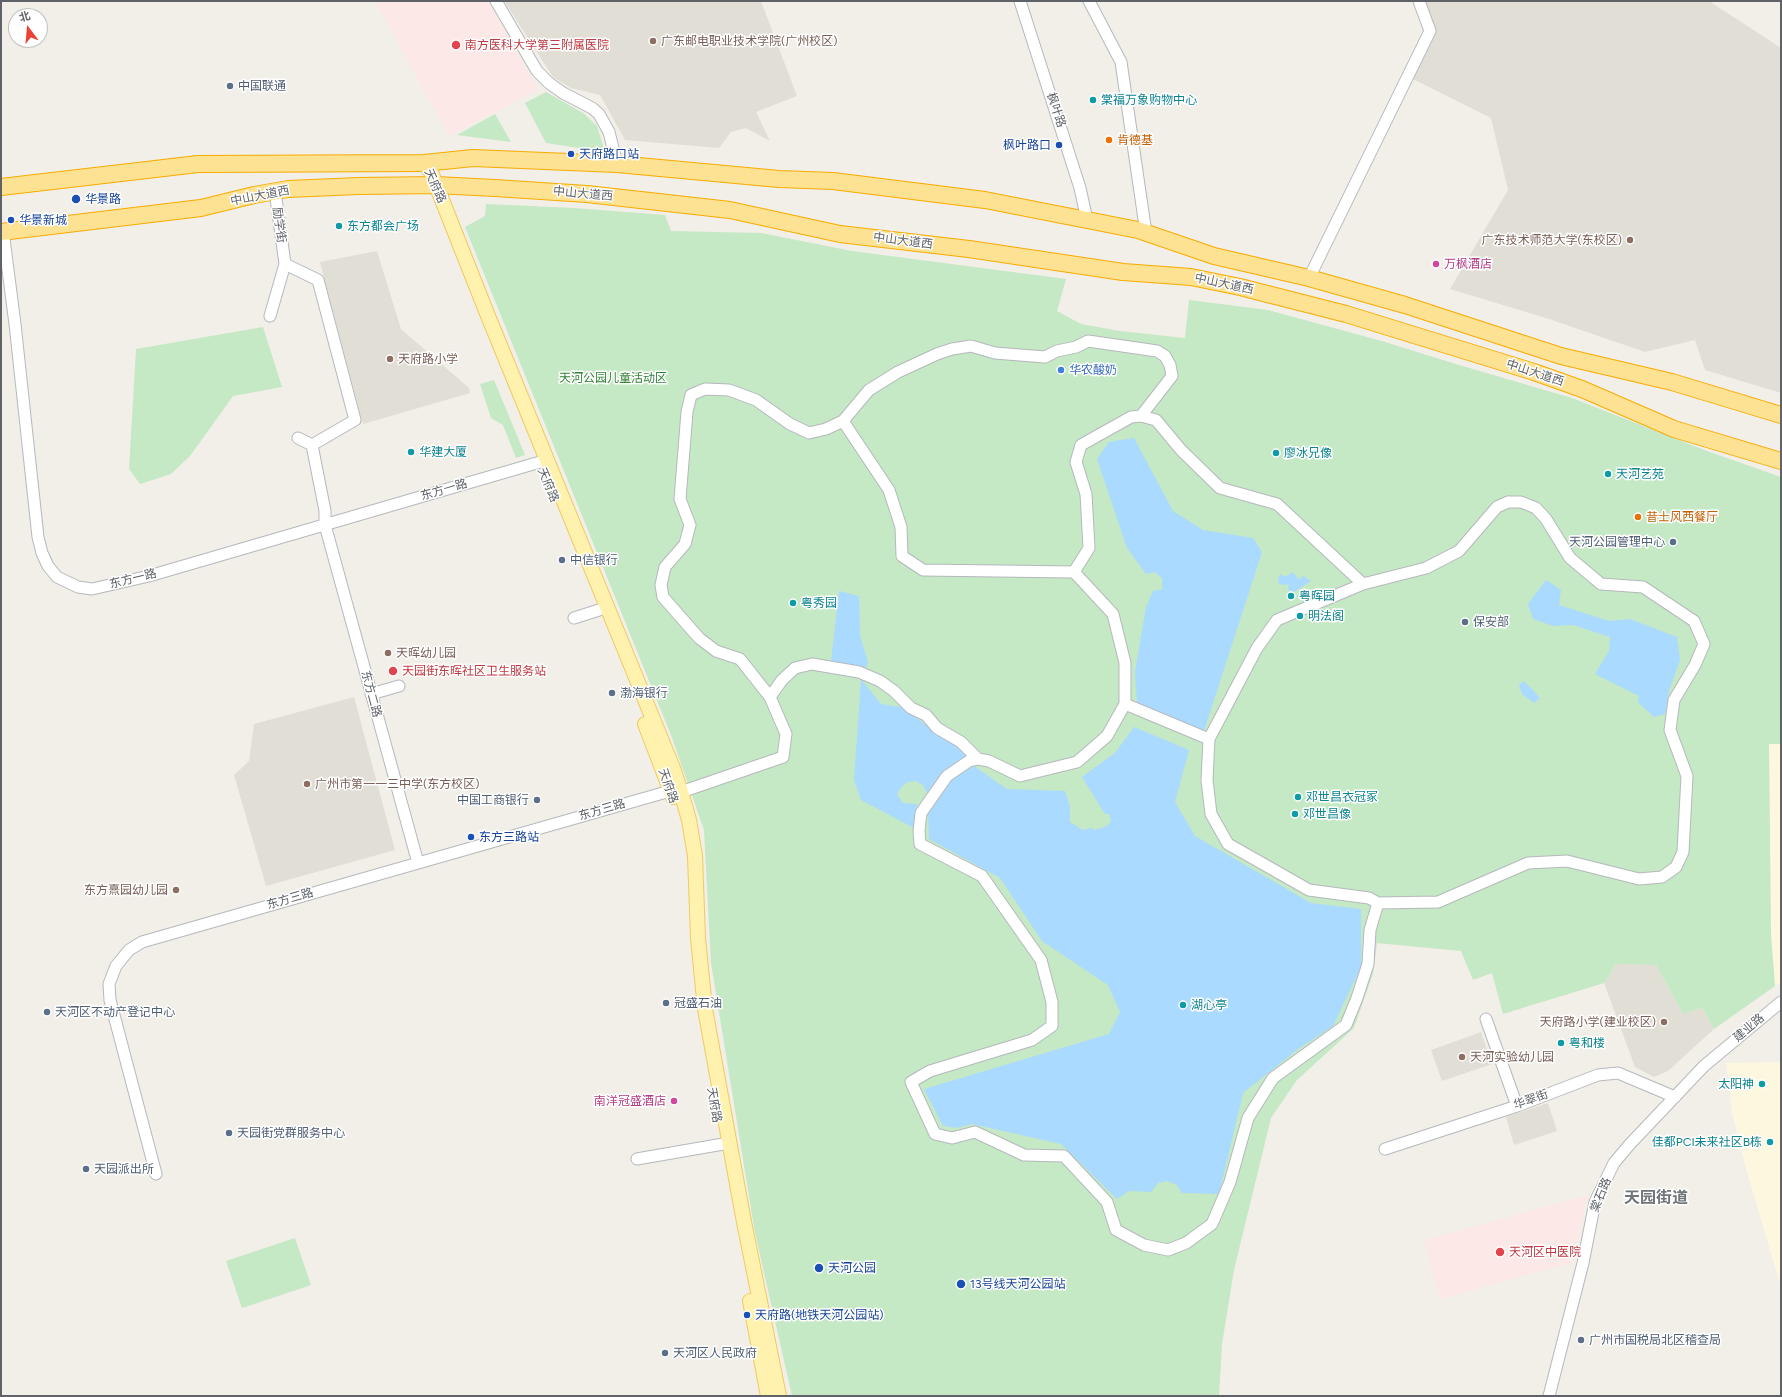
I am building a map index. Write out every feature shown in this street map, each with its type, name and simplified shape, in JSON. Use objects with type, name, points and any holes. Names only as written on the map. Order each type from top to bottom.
[{"type":"highway","name":"中山大道西","points":[[1,187],[208,164],[273,165],[424,163],[473,158],[617,164],[779,179],[833,181],[984,200],[1128,228],[1214,256],[1309,278],[1404,305],[1561,356],[1666,380],[1781,415]]},
{"type":"highway","name":"中山大道西","points":[[2,232],[201,208],[275,191],[316,187],[431,185],[587,194],[697,206],[750,214],[840,234],[969,249],[1123,272],[1207,280],[1301,302],[1407,332],[1582,389],[1674,429],[1781,461]]},
{"type":"main road","name":"天府路","points":[[424,163],[422,172],[431,185],[543,461],[673,768],[677,790]]},
{"type":"main road","name":"天府路","points":[[543,461],[599,610],[677,790],[691,832],[695,856],[698,938],[702,990],[725,1143],[768,1396]]},
{"type":"main road","name":"天府路","points":[[725,1143],[779,1396]]},
{"type":"street","points":[[496,1],[538,71],[563,93],[592,108],[599,114],[609,132],[617,164]]},
{"type":"street","name":"枫叶路","points":[[1020,1],[1078,181],[1087,220]]},
{"type":"street","points":[[1089,1],[1121,62],[1146,233]]},
{"type":"street","points":[[1309,278],[1430,31],[1419,1]]},
{"type":"street","name":"励学街","points":[[275,191],[284,262]]},
{"type":"street","name":"东方一路","points":[[2,232],[15,324],[38,537],[42,553],[48,566],[57,577],[78,587],[92,589],[116,584],[543,461]]},
{"type":"street","points":[[270,316],[284,262],[318,280],[355,420],[312,445],[298,438]]},
{"type":"street","points":[[978,759],[961,742],[938,728],[926,715],[911,708],[894,691],[880,681],[859,672],[812,664],[795,668],[782,680],[770,697],[740,659],[716,651],[699,638],[663,597],[661,585],[665,567],[685,544],[690,525],[680,499],[686,412],[692,395],[705,389],[729,390],[756,400],[790,424],[809,433],[843,421],[869,390],[898,372],[937,354],[952,349],[971,346],[994,353],[1045,357],[1057,351],[1076,347],[1088,341],[1157,351],[1164,356],[1170,365],[1172,376],[1141,416]]},
{"type":"street","points":[[1074,572],[1089,548],[1086,494],[1076,462],[1081,445],[1131,417],[1141,416],[1156,420],[1181,450],[1220,488],[1277,504],[1363,584]]},
{"type":"street","points":[[843,421],[889,490],[901,527],[902,556],[923,570],[1074,572],[1113,614],[1125,663],[1125,704],[1106,736],[1077,762],[1020,776],[989,761],[978,759],[969,761],[947,776],[921,813],[918,831],[920,844],[982,876],[1041,960],[1052,1002],[1052,1026],[1032,1040],[930,1071],[911,1082],[935,1134],[952,1138],[975,1132],[1024,1155],[1064,1156],[1107,1202],[1116,1230],[1144,1245],[1168,1250],[1186,1243],[1212,1224],[1230,1182],[1248,1118],[1273,1078],[1346,1024],[1357,998],[1368,964],[1370,930],[1378,903]]},
{"type":"street","name":"东方二路","points":[[312,445],[325,511],[325,525],[418,863]]},
{"type":"street","points":[[1508,502],[1521,502],[1536,508],[1546,519],[1570,558],[1601,584],[1643,587],[1694,621],[1704,644],[1695,665],[1674,700],[1670,730],[1687,776],[1683,852],[1676,867],[1662,877],[1639,879],[1567,860],[1528,863],[1438,902],[1378,903],[1369,898],[1309,890],[1228,844],[1211,814],[1207,780],[1209,739],[1257,648],[1277,620],[1363,584],[1426,568],[1459,551],[1497,507],[1508,502]]},
{"type":"street","points":[[574,618],[599,610]]},
{"type":"street","points":[[371,694],[399,686]]},
{"type":"street","name":"东方三路","points":[[156,1174],[110,1000],[110,984],[116,966],[129,950],[142,942],[677,790],[783,757],[786,734],[770,697]]},
{"type":"street","points":[[1125,704],[1209,739]]},
{"type":"street","name":"建业路","points":[[1717,1055],[1781,1002]]},
{"type":"street","points":[[1486,1019],[1517,1106]]},
{"type":"street","name":"棠石路","points":[[1549,1396],[1583,1263],[1595,1202],[1614,1163],[1704,1066],[1717,1055]]},
{"type":"street","name":"华翠街","points":[[1385,1149],[1517,1106],[1598,1075],[1618,1073],[1675,1097]]},
{"type":"street","points":[[637,1159],[725,1143]]},
{"type":"shaded area","name":"南方医科大学第三附属医院","points":[[375,1],[488,1],[538,90],[449,136]]},
{"type":"shaded area","name":"广东邮电职业技术学院(广州校区)","points":[[504,1],[761,1],[797,96],[756,112],[770,141],[746,128],[731,132],[719,148],[625,140],[600,95],[571,88],[553,77]]},
{"type":"shaded area","name":"广东技术师范大学(东校区)","points":[[1424,1],[1709,1],[1781,48],[1781,393],[1705,370],[1695,340],[1645,352],[1549,319],[1450,289],[1508,190],[1491,118],[1413,79],[1433,28]]},
{"type":"shaded area","name":"天府路小学","points":[[377,251],[401,329],[469,388],[470,393],[363,424],[320,262]]},
{"type":"shaded area","name":"广州市第一一三中学(东方校区)","points":[[354,697],[395,850],[266,886],[234,775],[249,761],[254,724]]},
{"type":"shaded area","points":[[1769,744],[1781,744],[1781,983],[1775,986],[1771,935]]},
{"type":"shaded area","name":"天府路小学(建业校区)","points":[[1616,964],[1656,965],[1683,1014],[1702,1008],[1714,1029],[1668,1071],[1654,1077],[1635,1067],[1604,983]]},
{"type":"shaded area","name":"天河实验幼儿园","points":[[1481,1032],[1492,1064],[1442,1081],[1431,1050]]},
{"type":"shaded area","points":[[1781,1062],[1781,1287],[1747,1172],[1732,1112],[1726,1063]]},
{"type":"shaded area","points":[[1548,1103],[1557,1131],[1514,1145],[1506,1117]]},
{"type":"shaded area","name":"天河区中医院","points":[[1588,1195],[1571,1263],[1440,1299],[1424,1240]]},
{"type":"green space","points":[[546,92],[583,113],[597,126],[605,152],[546,143],[525,103]]},
{"type":"green space","points":[[495,114],[511,142],[457,135]]},
{"type":"green space","name":"天河公园","points":[[486,204],[574,208],[665,215],[671,231],[761,233],[852,251],[1066,279],[1057,311],[1081,324],[1120,331],[1185,338],[1189,300],[1268,310],[1385,342],[1572,398],[1707,451],[1781,477],[1781,744],[1769,744],[1771,935],[1775,986],[1714,1029],[1702,1008],[1683,1014],[1656,965],[1616,964],[1604,983],[1503,1014],[1492,973],[1473,980],[1461,951],[1377,943],[1373,974],[1354,1028],[1297,1080],[1271,1118],[1234,1270],[1222,1344],[1219,1396],[792,1396],[755,1233],[711,963],[704,830],[671,735],[465,227],[485,216]]},
{"type":"green space","points":[[263,327],[282,387],[233,396],[190,456],[171,474],[140,484],[129,469],[136,349]]},
{"type":"green space","points":[[494,380],[525,455],[516,458],[503,425],[491,418],[480,384]]},
{"type":"green space","points":[[295,1238],[311,1285],[242,1308],[226,1261]]},
{"type":"water","points":[[1134,438],[1173,511],[1203,530],[1253,538],[1262,552],[1204,731],[1137,704],[1135,672],[1146,607],[1153,591],[1162,589],[1162,578],[1155,572],[1146,574],[1127,548],[1097,459],[1109,442]]},
{"type":"water","points":[[1293,572],[1299,580],[1303,576],[1311,581],[1292,593],[1288,589],[1289,584],[1283,585],[1278,583],[1281,574],[1285,577]]},
{"type":"water","points":[[1546,580],[1561,590],[1559,605],[1609,621],[1630,619],[1677,637],[1680,660],[1669,691],[1665,714],[1654,717],[1638,702],[1639,696],[1595,674],[1609,651],[1610,637],[1573,625],[1553,626],[1533,619],[1528,604]]},
{"type":"water","points":[[839,591],[859,596],[860,635],[868,662],[865,670],[831,662]]},
{"type":"water","points":[[861,679],[881,704],[901,707],[968,755],[950,767],[927,793],[923,785],[916,781],[908,782],[902,786],[897,794],[903,803],[917,804],[914,828],[861,800],[854,780]]},
{"type":"water","points":[[1524,681],[1540,698],[1534,703],[1522,694],[1519,685]]},
{"type":"water","points":[[1134,727],[1189,750],[1175,802],[1195,836],[1311,903],[1361,909],[1361,967],[1333,1026],[1298,1049],[1243,1093],[1219,1194],[1182,1193],[1177,1185],[1167,1181],[1158,1183],[1151,1192],[1129,1191],[1117,1199],[1061,1144],[972,1124],[957,1128],[943,1126],[924,1089],[1109,1034],[1120,1012],[1108,985],[1042,941],[1000,878],[929,839],[928,810],[954,777],[974,766],[1007,789],[1065,791],[1070,807],[1070,822],[1083,830],[1091,828],[1095,830],[1107,826],[1111,822],[1109,814],[1105,814],[1082,777],[1115,753]]},
{"type":"place","name":"广东邮电职业技术学院(广州校区)","points":[[653,41]]},
{"type":"place","name":"南方医科大学第三附属医院","points":[[456,45]]},
{"type":"place","name":"中国联通","points":[[230,86]]},
{"type":"place","name":"棠福万象购物中心","points":[[1093,100]]},
{"type":"place","name":"肯德基","points":[[1109,140]]},
{"type":"place","name":"枫叶路口","points":[[1059,145]]},
{"type":"place","name":"天府路口站","points":[[571,154]]},
{"type":"place","name":"华景路","points":[[76,199]]},
{"type":"place","name":"华景新城","points":[[11,220]]},
{"type":"place","name":"东方都会广场","points":[[339,226]]},
{"type":"place","name":"广东技术师范大学(东校区)","points":[[1630,240]]},
{"type":"place","name":"万枫酒店","points":[[1436,264]]},
{"type":"place","name":"天府路小学","points":[[390,359]]},
{"type":"place","name":"华农酸奶","points":[[1061,370]]},
{"type":"place","name":"华建大厦","points":[[411,452]]},
{"type":"place","name":"廖冰兄像","points":[[1276,453]]},
{"type":"place","name":"天河艺苑","points":[[1608,474]]},
{"type":"place","name":"昔士风西餐厅","points":[[1638,517]]},
{"type":"place","name":"天河公园管理中心","points":[[1673,542]]},
{"type":"place","name":"中信银行","points":[[562,560]]},
{"type":"place","name":"粤晖园","points":[[1291,596]]},
{"type":"place","name":"粤秀园","points":[[793,603]]},
{"type":"place","name":"明法阁","points":[[1300,616]]},
{"type":"place","name":"保安部","points":[[1465,622]]},
{"type":"place","name":"天晖幼儿园","points":[[388,653]]},
{"type":"place","name":"天园街东晖社区卫生服务站","points":[[393,671]]},
{"type":"place","name":"渤海银行","points":[[612,693]]},
{"type":"place","name":"广州市第一一三中学(东方校区)","points":[[307,784]]},
{"type":"place","name":"邓世昌衣冠冢","points":[[1298,797]]},
{"type":"place","name":"中国工商银行","points":[[537,800]]},
{"type":"place","name":"邓世昌像","points":[[1295,814]]},
{"type":"place","name":"东方三路站","points":[[471,837]]},
{"type":"place","name":"东方熹园幼儿园","points":[[176,890]]},
{"type":"place","name":"冠盛石油","points":[[666,1003]]},
{"type":"place","name":"湖心亭","points":[[1183,1005]]},
{"type":"place","name":"天河区不动产登记中心","points":[[47,1012]]},
{"type":"place","name":"天府路小学(建业校区)","points":[[1664,1022]]},
{"type":"place","name":"粤和楼","points":[[1561,1043]]},
{"type":"place","name":"天河实验幼儿园","points":[[1462,1057]]},
{"type":"place","name":"太阳神","points":[[1762,1084]]},
{"type":"place","name":"南洋冠盛酒店","points":[[674,1101]]},
{"type":"place","name":"天园街党群服务中心","points":[[229,1133]]},
{"type":"place","name":"佳都PCI未来社区B栋","points":[[1770,1142]]},
{"type":"place","name":"天园派出所","points":[[86,1169]]},
{"type":"place","name":"天河区中医院","points":[[1500,1252]]},
{"type":"place","name":"天河公园","points":[[819,1268]]},
{"type":"place","name":"13号线天河公园站","points":[[961,1284]]},
{"type":"place","name":"天府路(地铁天河公园站)","points":[[747,1315]]},
{"type":"place","name":"广州市国税局北区稽查局","points":[[1581,1340]]},
{"type":"place","name":"天河区人民政府","points":[[665,1353]]},
{"type":"district","name":"天园街道","points":[[1656,1198]]},
{"type":"park label","name":"天河公园儿童活动区","points":[[613,378]]}]
